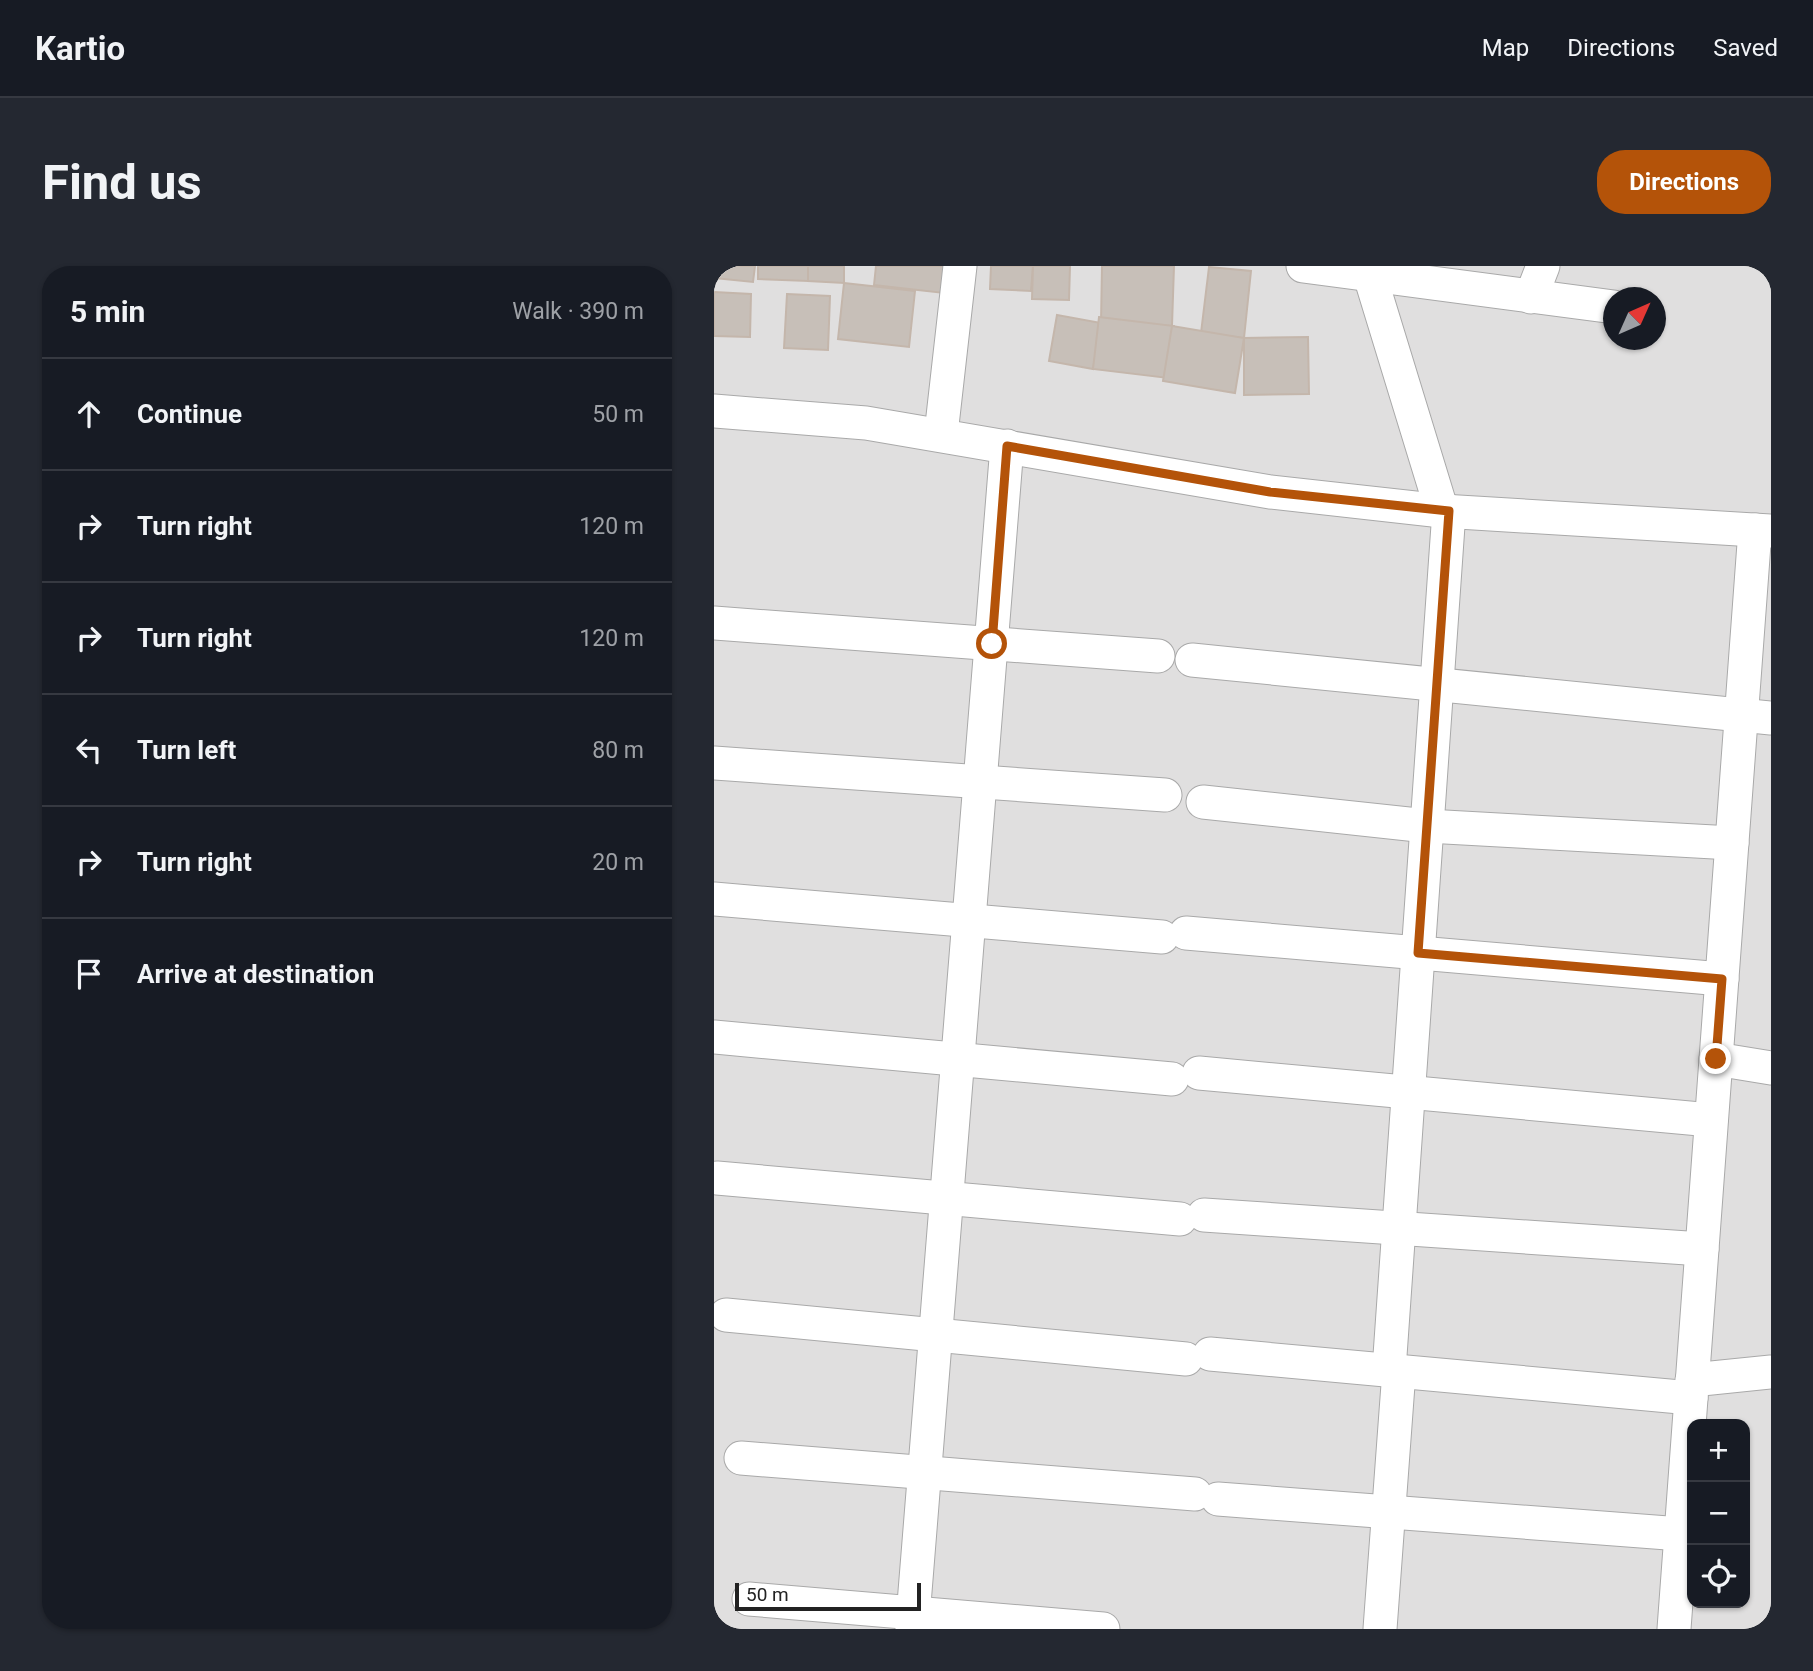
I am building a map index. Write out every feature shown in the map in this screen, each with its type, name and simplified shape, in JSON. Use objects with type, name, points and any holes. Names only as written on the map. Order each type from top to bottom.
[{"type":"street","points":[[941,434],[960,266]]},
{"type":"street","points":[[1303,266],[1368,270],[1531,297],[1603,306]]},
{"type":"street","points":[[1531,297],[1543,266]]},
{"type":"street","points":[[1368,270],[1446,511],[1437,684],[1398,1229],[1389,1512],[1380,1629]]},
{"type":"street","points":[[714,411],[866,423],[1270,492],[1446,511],[1763,531],[1756,716],[1732,843],[1674,1629]]},
{"type":"street","points":[[913,1621],[1007,446]]},
{"type":"street","points":[[714,623],[1158,656]]},
{"type":"street","points":[[1192,660],[1756,716]]},
{"type":"street","points":[[714,763],[1166,795]]},
{"type":"street","points":[[1203,802],[1427,826],[1732,843]]},
{"type":"street","points":[[714,899],[1722,979]]},
{"type":"street","points":[[714,1037],[958,1059],[1408,1092],[1711,1120]]},
{"type":"street","points":[[1716,1059],[1771,1068]]},
{"type":"street","points":[[717,1178],[1192,1217],[1702,1249]]},
{"type":"street","points":[[726,1315],[1198,1356],[1692,1389],[1771,1372]]},
{"type":"street","points":[[741,1458],[1681,1534]]},
{"type":"street","points":[[749,1599],[913,1621],[1103,1629]]},
{"type":"shaded area","points":[[714,266],[1771,266],[1771,1629],[714,1629]]},
{"type":"building","points":[[714,266],[755,266],[753,282],[714,278]]},
{"type":"building","points":[[758,266],[808,266],[808,281],[758,279]]},
{"type":"building","points":[[808,266],[844,266],[844,283],[808,281]]},
{"type":"building","points":[[876,266],[947,266],[944,293],[874,285]]},
{"type":"building","points":[[991,266],[1033,266],[1031,291],[990,289]]},
{"type":"building","points":[[1033,266],[1070,266],[1069,300],[1032,299]]},
{"type":"building","points":[[1102,266],[1174,266],[1172,326],[1101,323]]},
{"type":"building","points":[[1209,267],[1251,271],[1244,338],[1201,333]]},
{"type":"building","points":[[844,283],[915,291],[909,347],[838,339]]},
{"type":"building","points":[[714,292],[751,294],[750,337],[714,336]]},
{"type":"building","points":[[787,294],[830,296],[828,350],[784,348]]},
{"type":"building","points":[[1057,315],[1101,323],[1093,369],[1049,361]]},
{"type":"building","points":[[1099,317],[1174,326],[1168,378],[1093,369]]},
{"type":"building","points":[[1172,326],[1244,338],[1235,393],[1163,381]]},
{"type":"building","points":[[1308,337],[1309,394],[1244,395],[1244,338]]},
{"type":"route","points":[[992,644],[1007,446],[1270,492],[1449,511],[1418,953],[1722,979],[1716,1059]]}]
